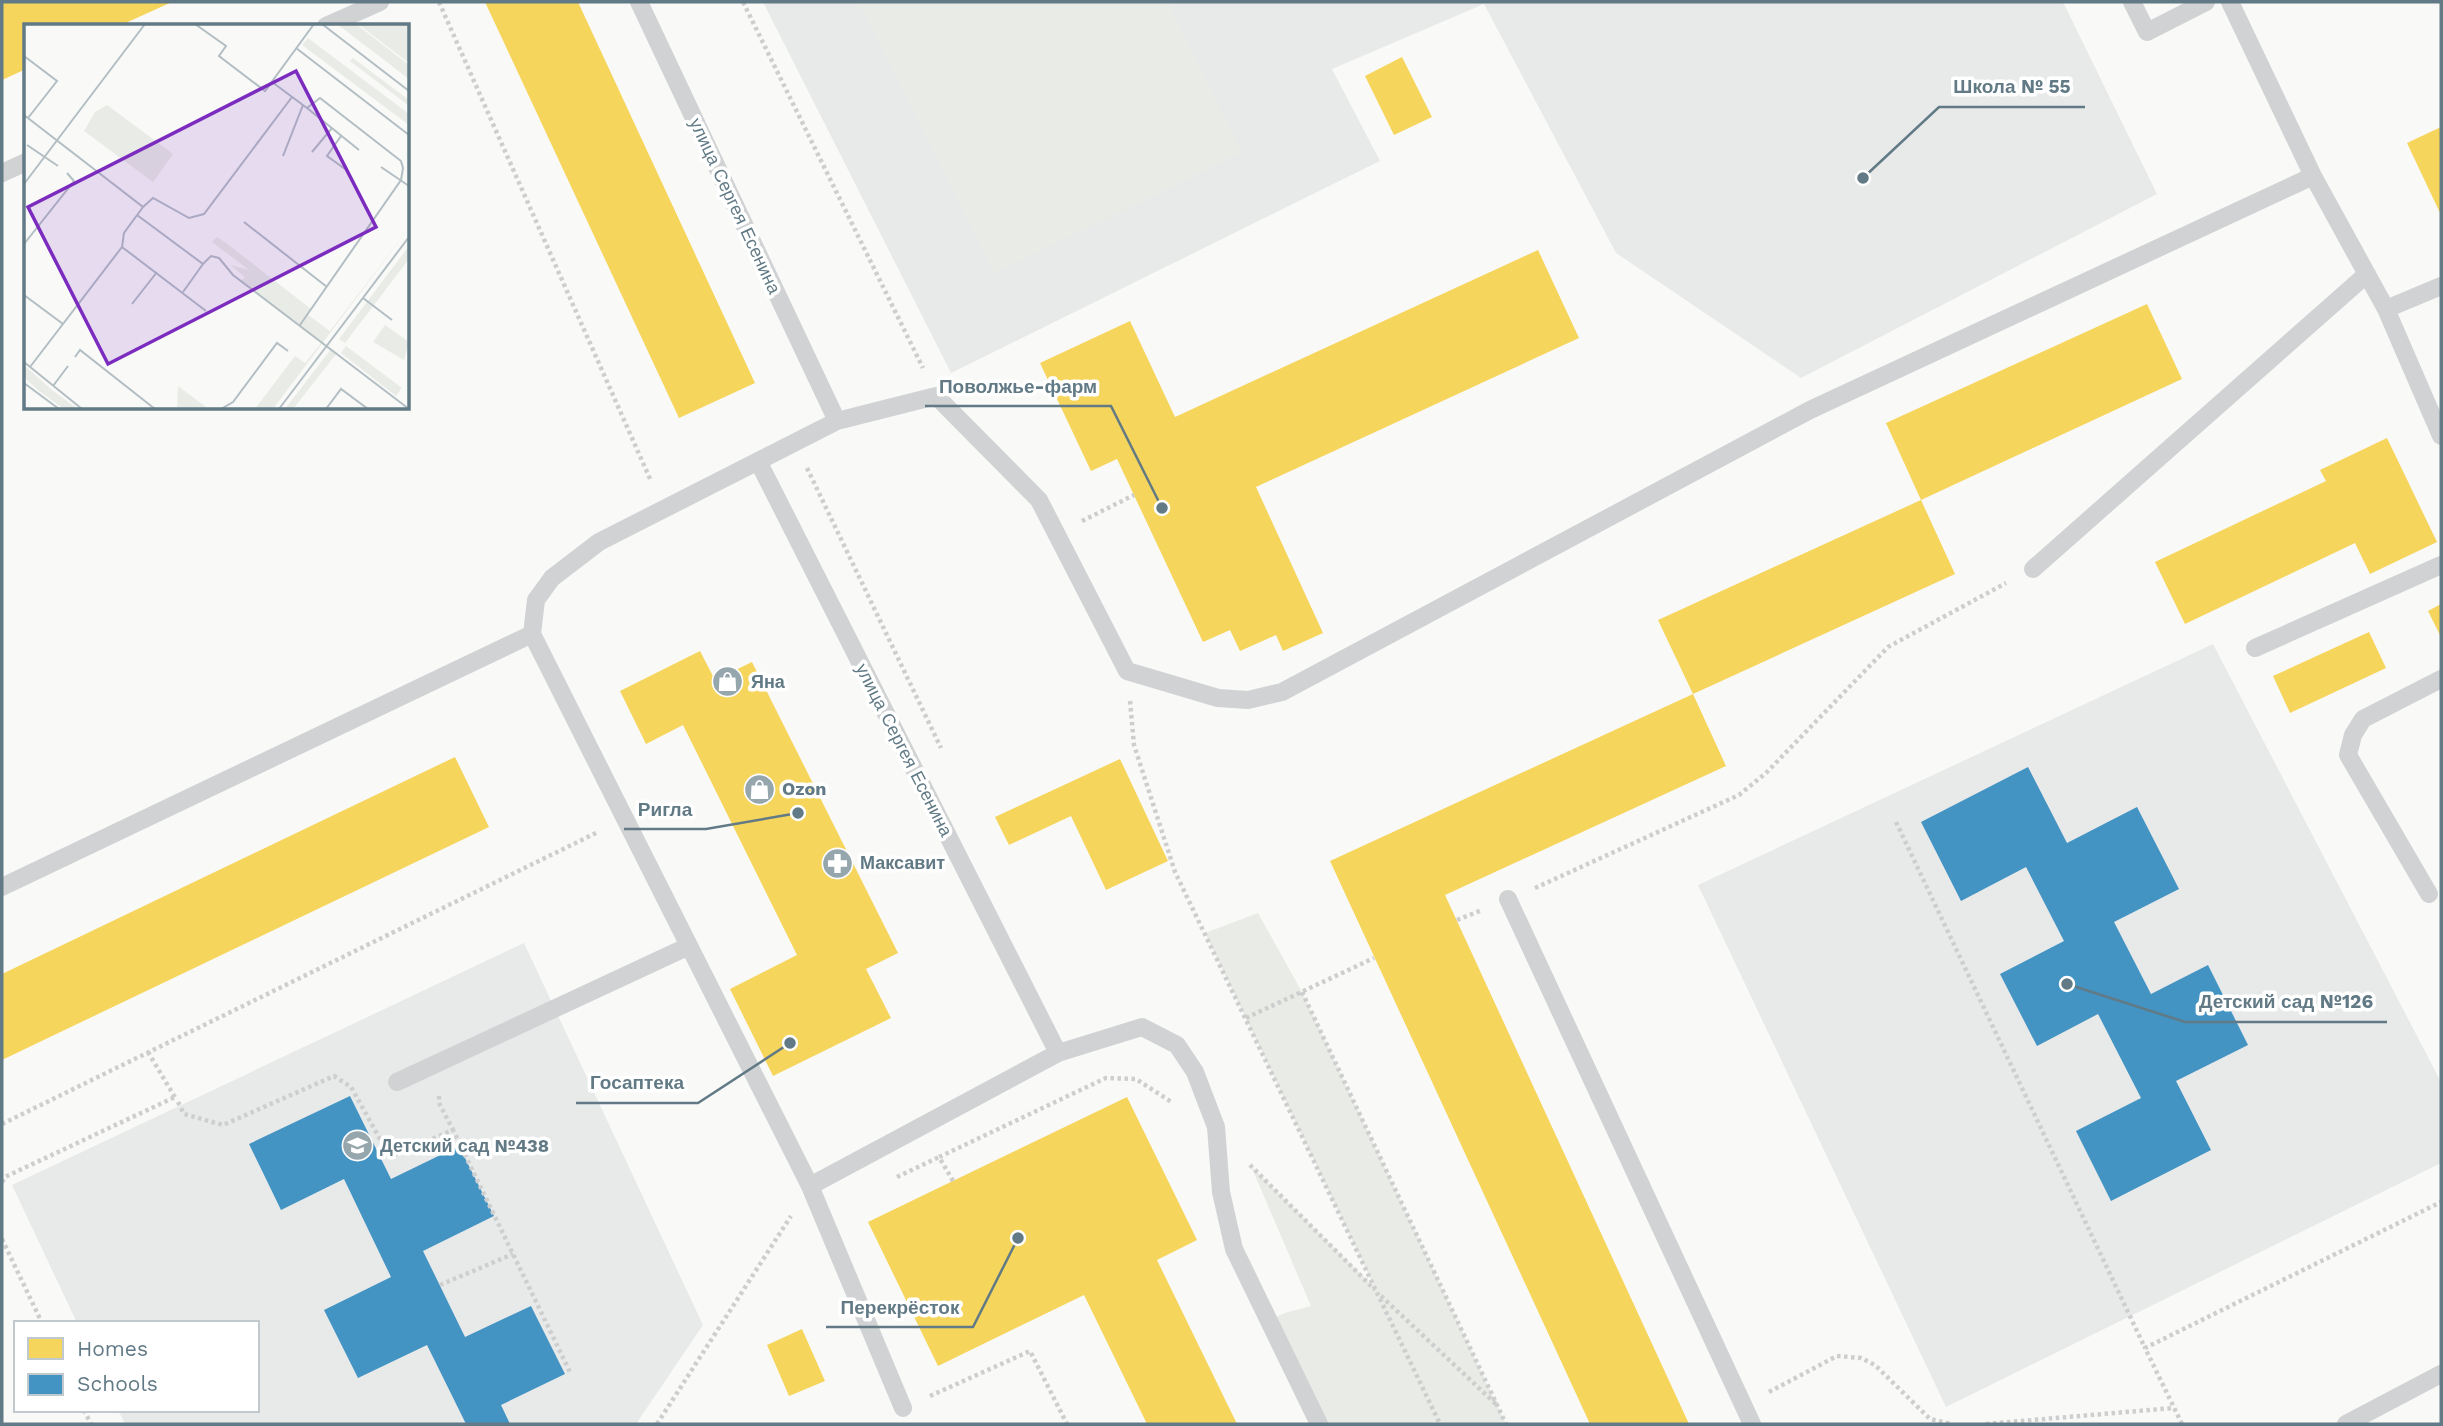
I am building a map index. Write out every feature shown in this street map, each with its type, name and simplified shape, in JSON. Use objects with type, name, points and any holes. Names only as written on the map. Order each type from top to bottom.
[{"type":"lane","points":[[330,24],[380,2]]},
{"type":"lane","name":"улица Сергея Есенина","points":[[639,2],[837,421]]},
{"type":"lane","points":[[2132,2],[2147,32],[2206,2]]},
{"type":"lane","points":[[2230,2],[2313,176],[2386,309],[2441,436]]},
{"type":"lane","points":[[2,173],[24,163]]},
{"type":"lane","points":[[902,1408],[810,1186],[532,634],[536,600],[552,578],[600,542],[837,421],[936,396],[1039,500],[1126,671],[1217,698],[1248,700],[1282,692],[1810,410],[2313,176]]},
{"type":"lane","points":[[2034,569],[2367,274]]},
{"type":"lane","points":[[2386,309],[2441,286]]},
{"type":"lane","name":"улица Сергея Есенина","points":[[758,461],[1058,1053]]},
{"type":"lane","points":[[2255,648],[2441,565]]},
{"type":"lane","points":[[2,887],[532,634]]},
{"type":"lane","points":[[2429,894],[2348,755],[2353,735],[2363,719],[2441,679]]},
{"type":"lane","points":[[1508,900],[1752,1424]]},
{"type":"lane","points":[[397,1082],[689,946]]},
{"type":"lane","points":[[810,1186],[1058,1053],[1142,1027],[1177,1045],[1195,1072],[1216,1131],[1221,1192],[1234,1249],[1319,1424]]},
{"type":"lane","points":[[2346,1424],[2441,1374]]},
{"type":"path","points":[[439,2],[664,509]]},
{"type":"path","points":[[743,2],[936,396]]},
{"type":"path","points":[[1056,534],[1134,495]]},
{"type":"path","points":[[1457,920],[1573,872],[1739,795],[1766,773],[1888,647],[2034,569]]},
{"type":"path","points":[[1126,671],[1134,745],[1175,872],[1440,1424]]},
{"type":"path","points":[[2,1124],[625,819]]},
{"type":"path","points":[[1896,822],[2182,1424]]},
{"type":"path","points":[[1246,1018],[1374,958]]},
{"type":"path","points":[[1302,992],[1506,1424]]},
{"type":"path","points":[[148,1052],[184,1114],[223,1125],[334,1076],[351,1087],[390,1157],[453,1130],[570,1372]]},
{"type":"path","points":[[953,1181],[939,1157],[1106,1078],[1136,1079],[1216,1131],[1377,1293],[1498,1406]]},
{"type":"path","points":[[2,1182],[5,1177],[177,1102]]},
{"type":"path","points":[[657,1424],[810,1186]]},
{"type":"path","points":[[2145,1349],[2441,1202]]},
{"type":"path","points":[[2,1239],[41,1321]]},
{"type":"path","points":[[440,1285],[513,1254]]},
{"type":"path","points":[[902,1408],[1030,1351],[1067,1424]]},
{"type":"path","points":[[1743,1405],[1837,1356],[1861,1358],[1875,1365],[1930,1419],[1952,1424]]},
{"type":"path","points":[[1986,1424],[2174,1408]]},
{"type":"shaded area","points":[[763,2],[2063,2],[2157,194],[1801,378],[1616,253],[1484,4],[1332,69],[1380,161],[951,373]]},
{"type":"shaded area","points":[[859,2],[1167,2],[1241,152],[994,274]]},
{"type":"shaded area","points":[[2213,644],[2441,1082],[2441,1163],[1946,1407],[1698,885]]},
{"type":"shaded area","points":[[1258,913],[1302,992],[1506,1424],[1319,1424],[1268,1320],[1311,1306],[1251,1166],[1375,1288],[1205,933]]},
{"type":"shaded area","name":"Детский сад №438","points":[[524,943],[703,1325],[636,1424],[125,1424],[119,1412],[259,1412],[259,1321],[76,1321],[12,1185]]},
{"type":"building: Homes","points":[[2,2],[172,2],[123,24],[24,24],[24,70],[2,80]]},
{"type":"building: Homes","points":[[485,2],[578,2],[755,383],[679,418]]},
{"type":"building: Homes","points":[[1402,57],[1432,117],[1394,135],[1365,76]]},
{"type":"building: Homes","points":[[2441,127],[2441,215],[2407,143]]},
{"type":"building: Homes","points":[[1538,250],[1579,338],[1256,487],[1323,633],[1283,651],[1276,635],[1240,651],[1230,630],[1203,642],[1117,459],[1091,471],[1040,363],[1130,321],[1175,417]]},
{"type":"building: Homes","points":[[2147,304],[2182,379],[1921,500],[1886,423]]},
{"type":"building: Homes","points":[[2387,438],[2437,542],[2370,574],[2355,543],[2185,624],[2155,562],[2326,481],[2320,470]]},
{"type":"building: Homes","points":[[1921,500],[1955,574],[1693,694],[1658,620]]},
{"type":"building: Homes","points":[[2441,604],[2441,637],[2428,611]]},
{"type":"building: Homes","points":[[2369,632],[2386,668],[2290,713],[2273,676]]},
{"type":"building: Homes","points":[[700,651],[715,680],[752,662],[898,953],[866,969],[891,1018],[773,1076],[730,989],[797,955],[683,725],[646,744],[620,691]]},
{"type":"building: Homes","points":[[1693,694],[1726,766],[1445,895],[1689,1424],[1590,1424],[1330,861]]},
{"type":"building: Homes","points":[[455,757],[489,827],[2,1060],[2,974]]},
{"type":"building: Homes","points":[[1120,759],[1168,861],[1106,890],[1071,816],[1009,845],[995,817]]},
{"type":"building: Homes","points":[[1127,1097],[1197,1240],[1157,1260],[1237,1424],[1147,1424],[1084,1295],[938,1366],[868,1222]]},
{"type":"building: Homes","points":[[802,1329],[825,1381],[789,1396],[767,1345]]},
{"type":"building: Schools","points":[[2028,767],[2067,843],[2137,807],[2179,889],[2114,922],[2151,994],[2208,965],[2248,1045],[2176,1081],[2211,1150],[2111,1201],[2076,1131],[2141,1098],[2098,1014],[2037,1046],[2000,974],[2064,941],[2026,867],[1961,901],[1921,822]]},
{"type":"building: Schools","points":[[350,1096],[391,1179],[459,1146],[494,1216],[423,1251],[465,1337],[531,1306],[565,1374],[501,1405],[510,1424],[466,1424],[427,1345],[358,1378],[324,1310],[391,1277],[344,1179],[281,1210],[249,1144]]},
{"type":"place","name":"Школа № 55","points":[[1863,178]]},
{"type":"place","name":"Поволжье-фарм","points":[[1162,508]]},
{"type":"place","name":"Яна","points":[[728,682]]},
{"type":"place","name":"Ozon","points":[[759,789]]},
{"type":"place","name":"Ригла","points":[[798,813]]},
{"type":"place","name":"Максавит","points":[[837,863]]},
{"type":"place","name":"Детский сад №126","points":[[2067,984]]},
{"type":"place","name":"Госаптека","points":[[790,1043]]},
{"type":"place","name":"Детский сад №438","points":[[357,1146]]},
{"type":"place","name":"Перекрёсток","points":[[1018,1238]]}]
